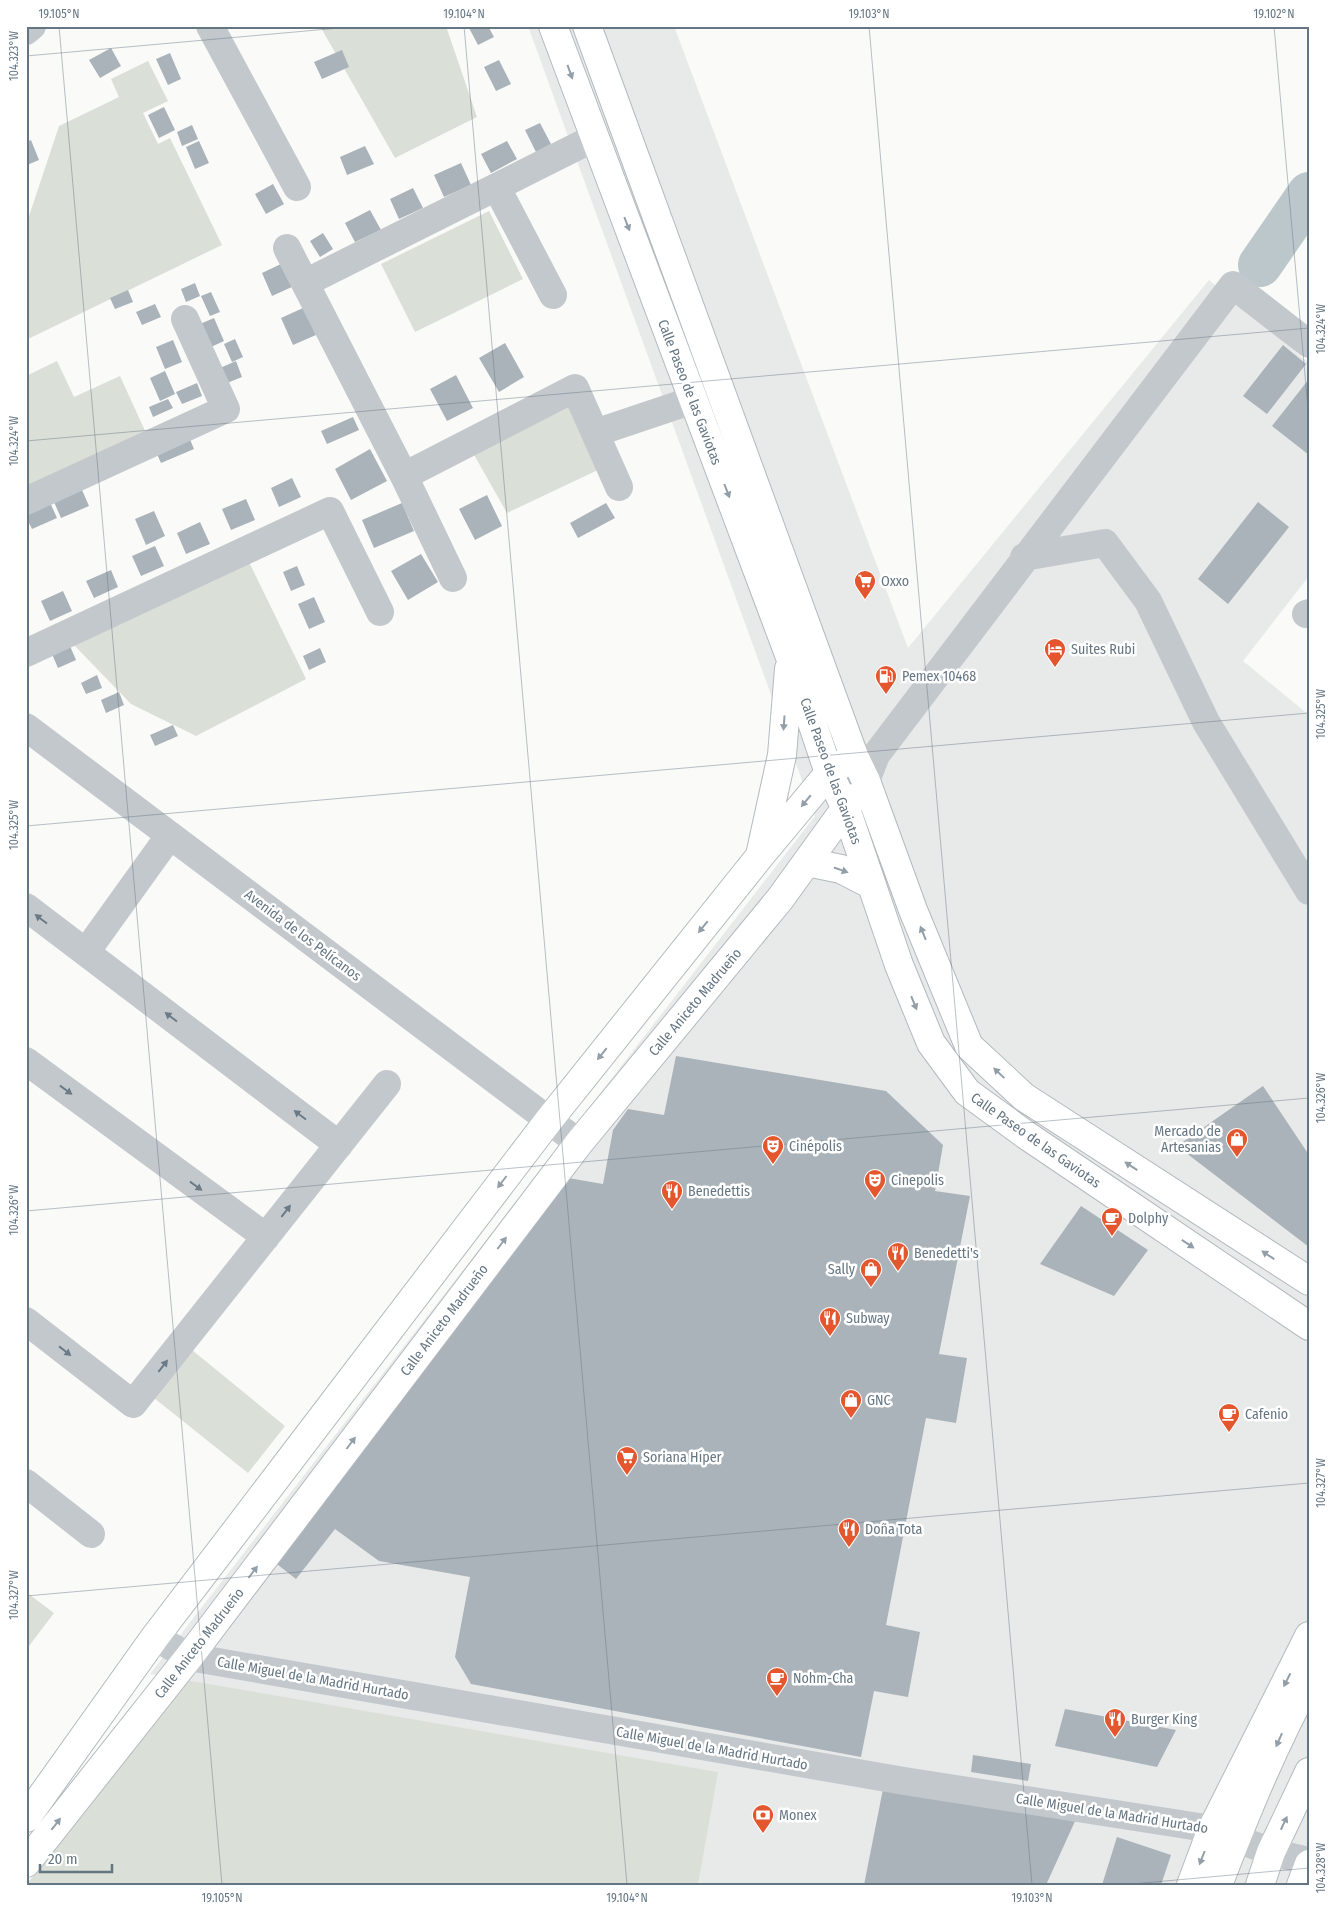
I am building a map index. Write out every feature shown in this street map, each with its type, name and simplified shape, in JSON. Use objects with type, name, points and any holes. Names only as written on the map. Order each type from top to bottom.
[{"type":"main road","name":"Calle Paseo de las Gaviotas","points":[[553,26],[790,657],[829,774],[846,808],[899,965],[931,1042],[967,1092],[1026,1135],[1309,1326]]},
{"type":"main road","name":"Calle Paseo de las Gaviotas","points":[[586,26],[720,391],[865,756],[866,781],[914,910],[970,1046],[1024,1097],[1309,1281]]},
{"type":"main road","points":[[760,856],[782,755],[790,657]]},
{"type":"main road","points":[[26,1818],[155,1637],[549,1120],[760,856],[829,774],[865,756]]},
{"type":"main road","name":"Calle Aniceto Madrueño","points":[[26,1863],[189,1657],[579,1143],[780,899],[866,781]]},
{"type":"main road","points":[[807,862],[841,869],[872,885]]},
{"type":"main road","points":[[1218,1885],[1224,1833],[1309,1636]]},
{"type":"main road","points":[[1191,1885],[1224,1833],[1309,1680]]},
{"type":"main road","points":[[1260,1885],[1271,1852],[1309,1772]]},
{"type":"main road","points":[[1301,1885],[1309,1864]]},
{"type":"street","points":[[26,31],[32,26]]},
{"type":"street","points":[[210,26],[297,188]]},
{"type":"street","points":[[304,283],[594,138]]},
{"type":"street","points":[[497,188],[554,295]]},
{"type":"street","points":[[287,248],[404,476],[453,578]]},
{"type":"street","points":[[865,756],[1024,557],[1232,285],[1309,344]]},
{"type":"street","points":[[26,501],[226,408],[185,319]]},
{"type":"street","points":[[404,476],[575,388],[619,487]]},
{"type":"street","points":[[595,433],[720,391]]},
{"type":"street","points":[[26,653],[330,512],[380,612]]},
{"type":"street","points":[[1024,557],[1105,543],[1148,601],[1206,722],[1309,891]]},
{"type":"street","name":"Avenida de los Pelícanos","points":[[26,727],[579,1143]]},
{"type":"street","points":[[86,952],[170,835]]},
{"type":"street","points":[[26,907],[339,1145]]},
{"type":"street","points":[[26,1061],[266,1237]]},
{"type":"street","points":[[26,1321],[133,1404],[387,1084]]},
{"type":"street","points":[[26,1483],[91,1534]]},
{"type":"street","name":"Calle Miguel de la Madrid Hurtado","points":[[155,1637],[189,1657],[904,1781],[1224,1833],[1271,1852],[1309,1861]]},
{"type":"shaded area","points":[[320,26],[446,26],[477,117],[395,158]]},
{"type":"shaded area","points":[[528,26],[674,26],[908,648],[1209,280],[1309,363],[1309,576],[1243,661],[1309,715],[1309,1885],[698,1885],[717,1772],[150,1674],[815,816]]},
{"type":"shaded area","points":[[148,61],[168,101],[143,113],[158,144],[170,138],[222,245],[26,340],[26,225],[59,126],[119,97],[111,79]]},
{"type":"shaded area","points":[[489,211],[523,279],[415,332],[381,264]]},
{"type":"shaded area","points":[[57,361],[74,397],[120,376],[146,433],[26,489],[26,376]]},
{"type":"shaded area","points":[[573,404],[600,469],[507,513],[473,453]]},
{"type":"shaded area","points":[[249,562],[306,679],[196,736],[131,704],[74,645]]},
{"type":"shaded area","points":[[192,1350],[285,1426],[248,1473],[154,1398]]},
{"type":"shaded area","points":[[26,1592],[54,1613],[26,1650]]},
{"type":"shaded area","points":[[186,1680],[718,1772],[698,1885],[26,1885]]},
{"type":"building","points":[[468,26],[488,26],[494,37],[478,45]]},
{"type":"building","points":[[111,48],[121,66],[100,78],[89,60]]},
{"type":"building","points":[[342,50],[349,67],[322,79],[314,62]]},
{"type":"building","points":[[170,53],[181,79],[168,85],[156,59]]},
{"type":"building","points":[[499,60],[511,84],[496,91],[484,67]]},
{"type":"building","points":[[164,107],[175,130],[159,138],[148,115]]},
{"type":"building","points":[[540,123],[551,144],[536,152],[525,130]]},
{"type":"building","points":[[192,125],[198,139],[182,146],[177,132]]},
{"type":"building","points":[[31,140],[39,160],[27,165],[26,142]]},
{"type":"building","points":[[199,141],[209,163],[195,169],[186,147]]},
{"type":"building","points":[[507,141],[517,159],[491,173],[481,154]]},
{"type":"building","points":[[365,146],[374,164],[347,175],[340,157]]},
{"type":"building","points":[[461,163],[471,185],[444,197],[434,175]]},
{"type":"building","points":[[273,184],[284,204],[266,214],[255,194]]},
{"type":"building","points":[[413,188],[423,208],[399,219],[390,199]]},
{"type":"building","points":[[370,210],[381,230],[355,242],[345,223]]},
{"type":"building","points":[[323,233],[333,249],[320,257],[310,241]]},
{"type":"building","points":[[283,263],[294,286],[272,296],[262,273]]},
{"type":"building","points":[[195,283],[200,296],[186,302],[181,289]]},
{"type":"building","points":[[128,290],[133,302],[115,309],[110,298]]},
{"type":"building","points":[[211,292],[220,312],[210,316],[201,296]]},
{"type":"building","points":[[155,304],[161,317],[142,325],[136,312]]},
{"type":"building","points":[[303,308],[316,335],[293,345],[281,318]]},
{"type":"building","points":[[214,318],[224,341],[211,347],[200,324]]},
{"type":"building","points":[[235,339],[243,357],[232,362],[224,344]]},
{"type":"building","points":[[173,340],[182,362],[165,369],[156,347]]},
{"type":"building","points":[[505,343],[524,377],[499,392],[479,358]]},
{"type":"building","points":[[1283,345],[1306,364],[1267,414],[1243,396]]},
{"type":"building","points":[[236,361],[242,377],[227,383],[220,368]]},
{"type":"building","points":[[165,371],[175,394],[160,401],[150,378]]},
{"type":"building","points":[[456,375],[473,408],[447,421],[430,389]]},
{"type":"building","points":[[1309,379],[1309,455],[1272,426]]},
{"type":"building","points":[[197,383],[202,396],[182,404],[176,392]]},
{"type":"building","points":[[168,399],[173,408],[153,417],[149,407]]},
{"type":"building","points":[[353,417],[359,430],[327,444],[321,431]]},
{"type":"building","points":[[186,430],[194,449],[161,463],[153,445]]},
{"type":"building","points":[[370,449],[387,481],[351,500],[335,469]]},
{"type":"building","points":[[292,478],[301,497],[279,507],[271,488]]},
{"type":"building","points":[[79,483],[89,506],[61,518],[51,495]]},
{"type":"building","points":[[487,495],[502,526],[475,540],[459,509]]},
{"type":"building","points":[[48,498],[57,518],[32,529],[26,517],[26,508]]},
{"type":"building","points":[[246,499],[255,520],[231,530],[222,509]]},
{"type":"building","points":[[1258,502],[1289,527],[1228,604],[1198,579]]},
{"type":"building","points":[[402,503],[414,531],[374,548],[362,520]]},
{"type":"building","points":[[606,503],[615,518],[578,538],[570,523]]},
{"type":"building","points":[[154,511],[165,536],[146,545],[135,519]]},
{"type":"building","points":[[200,522],[210,544],[186,554],[177,533]]},
{"type":"building","points":[[155,546],[164,566],[141,576],[132,556]]},
{"type":"building","points":[[421,554],[438,582],[408,600],[391,571]]},
{"type":"building","points":[[297,566],[305,585],[291,591],[283,572]]},
{"type":"building","points":[[111,570],[118,587],[94,598],[86,581]]},
{"type":"building","points":[[63,591],[72,611],[50,621],[41,601]]},
{"type":"building","points":[[314,597],[325,622],[309,629],[298,604]]},
{"type":"building","points":[[70,646],[76,660],[58,668],[52,654]]},
{"type":"building","points":[[320,648],[326,662],[309,670],[303,656]]},
{"type":"building","points":[[97,675],[102,688],[86,694],[81,683]]},
{"type":"building","points":[[119,692],[124,705],[106,713],[101,700]]},
{"type":"building","points":[[173,725],[178,736],[155,746],[150,735]]},
{"type":"building","name":"Soriana Híper","points":[[676,1056],[886,1091],[943,1145],[935,1191],[970,1196],[939,1354],[967,1358],[956,1423],[926,1418],[886,1625],[920,1632],[908,1697],[874,1691],[861,1757],[471,1684],[455,1657],[470,1577],[379,1561],[335,1529],[296,1579],[273,1561],[568,1178],[603,1184],[613,1130],[628,1109],[664,1115]]},
{"type":"building","points":[[1263,1086],[1309,1155],[1309,1247],[1177,1146]]},
{"type":"building","points":[[1081,1206],[1148,1250],[1114,1296],[1040,1264]]},
{"type":"building","name":"Burger King","points":[[1065,1709],[1176,1730],[1157,1767],[1055,1746]]},
{"type":"building","points":[[973,1755],[1031,1764],[1028,1781],[971,1772]]},
{"type":"building","points":[[883,1789],[1076,1819],[1046,1885],[864,1885]]},
{"type":"building","points":[[1117,1837],[1171,1855],[1161,1885],[1102,1885]]},
{"type":"waterway","points":[[1260,265],[1309,194]]},
{"type":"place","name":"Oxxo","points":[[865,600]]},
{"type":"place","name":"Suites Rubi","points":[[1055,668]]},
{"type":"place","name":"Pemex 10468","points":[[886,695]]},
{"type":"place","name":"Mercado de Artesanias","points":[[1237,1158]]},
{"type":"place","name":"Cinépolis","points":[[773,1165]]},
{"type":"place","name":"Cinepolis","points":[[875,1199]]},
{"type":"place","name":"Benedettis","points":[[672,1210]]},
{"type":"place","name":"Dolphy","points":[[1112,1237]]},
{"type":"place","name":"Benedetti's","points":[[898,1272]]},
{"type":"place","name":"Sally","points":[[871,1288]]},
{"type":"place","name":"Subway","points":[[830,1337]]},
{"type":"place","name":"GNC","points":[[851,1419]]},
{"type":"place","name":"Cafenio","points":[[1229,1433]]},
{"type":"place","name":"Soriana Híper","points":[[627,1476]]},
{"type":"place","name":"Doña Tota","points":[[849,1548]]},
{"type":"place","name":"Nohm-Cha","points":[[777,1697]]},
{"type":"place","name":"Burger King","points":[[1115,1738]]},
{"type":"place","name":"Monex","points":[[763,1834]]}]
